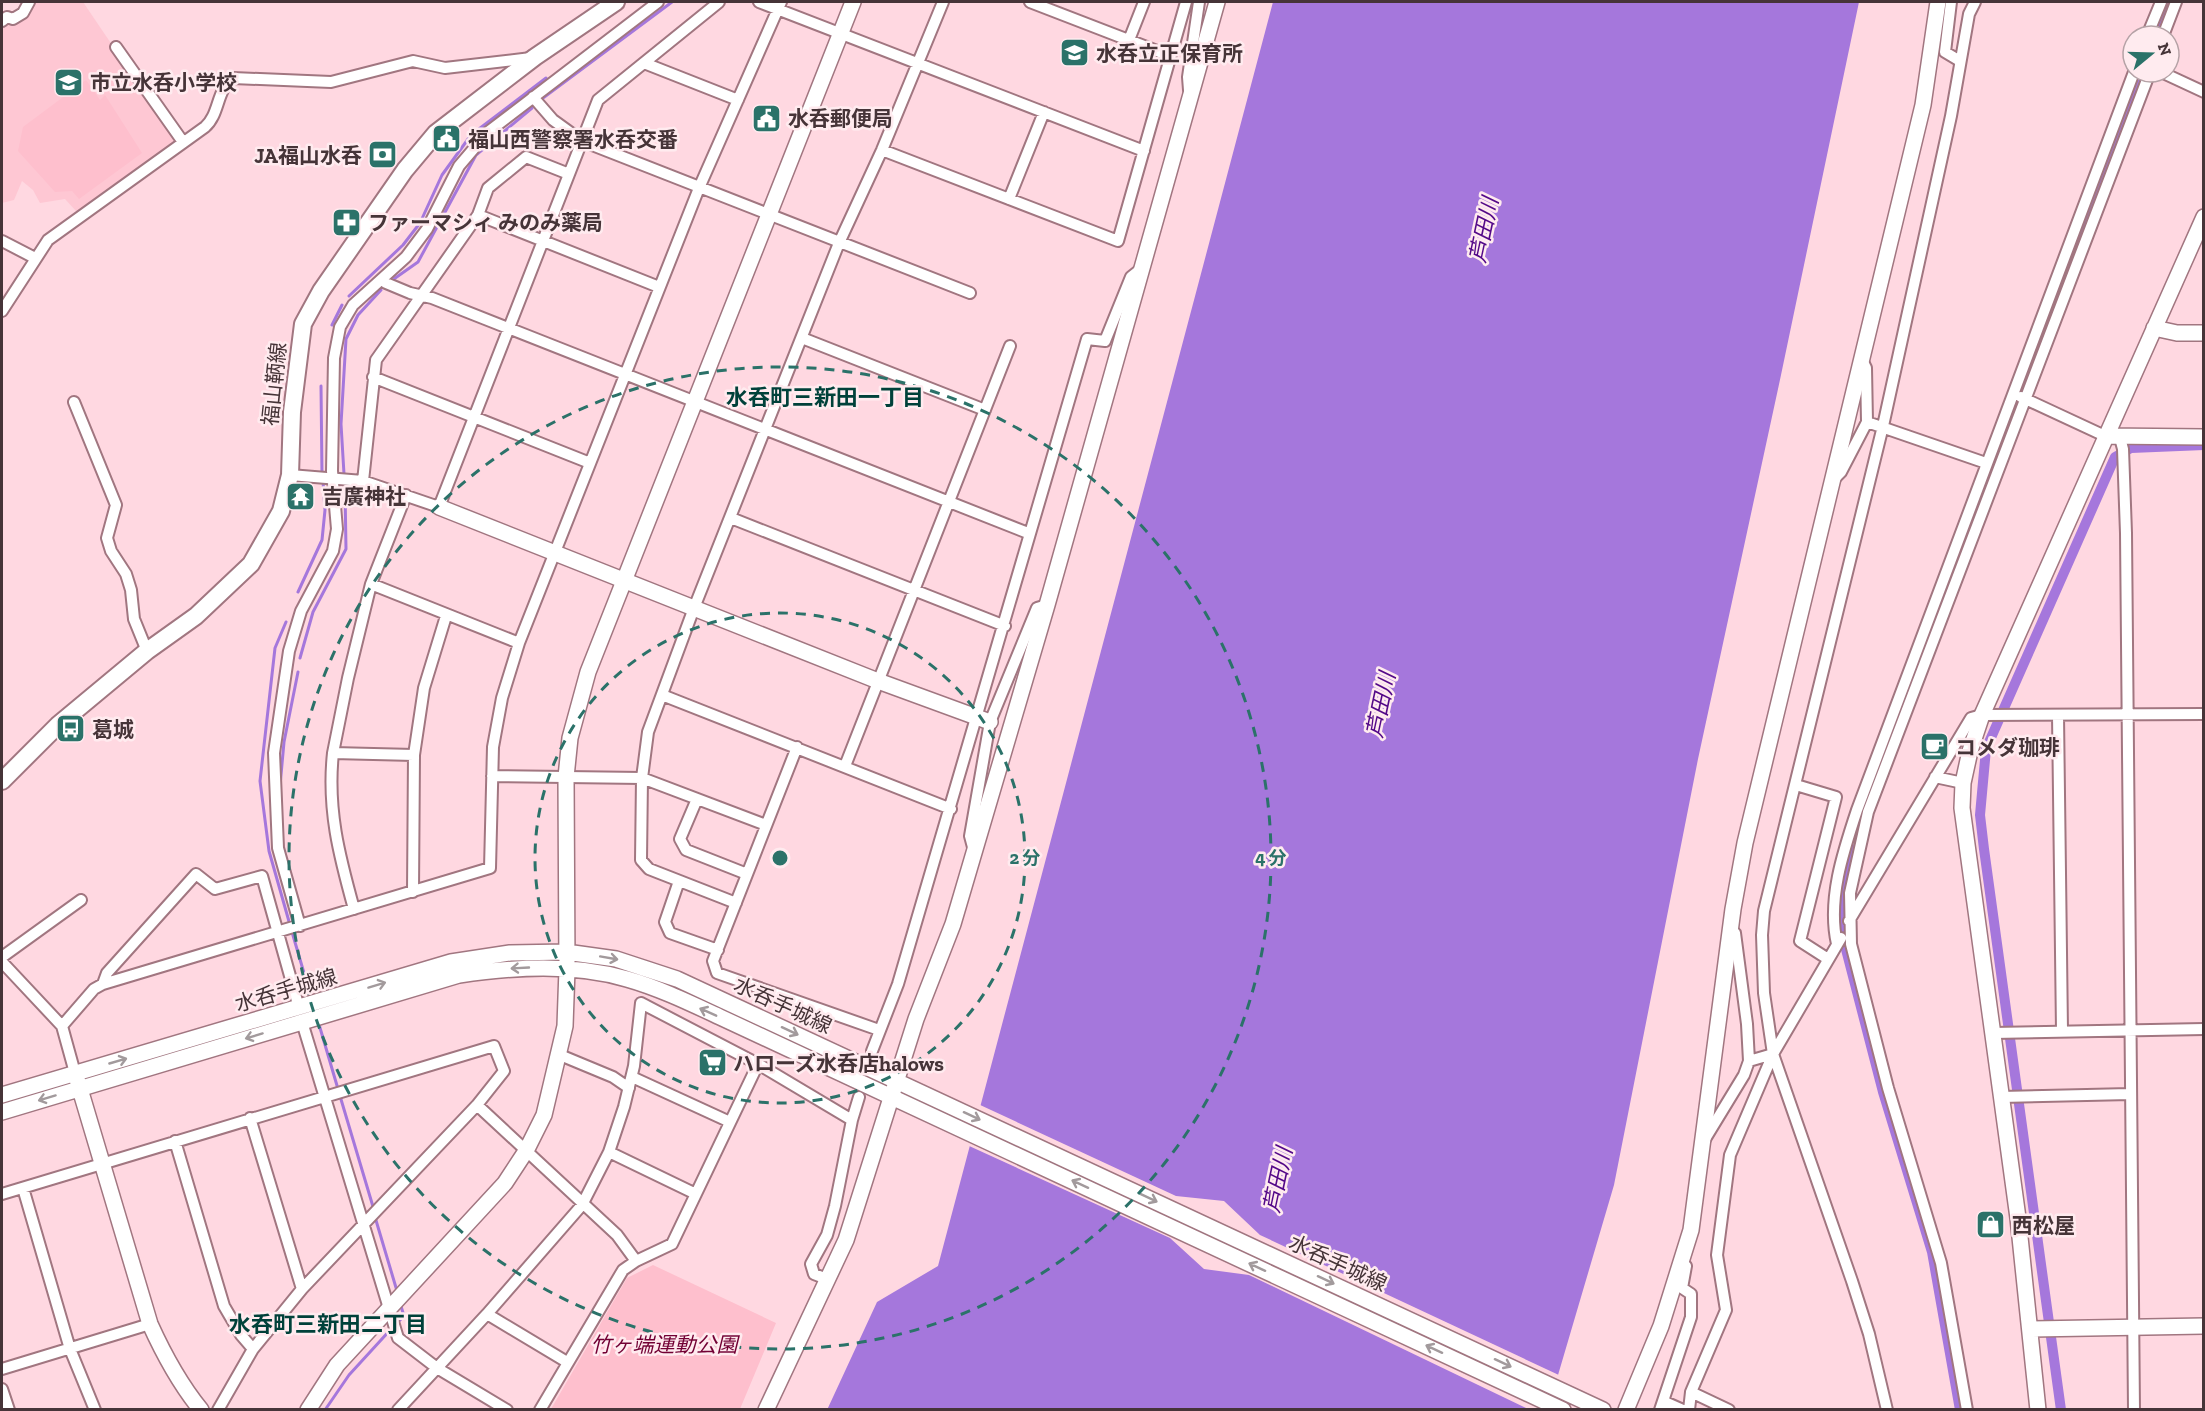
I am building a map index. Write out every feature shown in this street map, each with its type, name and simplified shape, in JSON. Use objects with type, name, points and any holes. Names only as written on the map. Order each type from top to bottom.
[{"type":"main road","name":"福山鞆線","points":[[2,781],[58,725],[147,651],[196,616],[252,564],[281,512],[290,475],[292,412],[303,324],[321,291],[405,170],[436,133],[535,57],[616,2]]},
{"type":"street","points":[[2,21],[7,17],[13,19],[22,13],[29,2]]},
{"type":"street","points":[[298,926],[278,848],[274,753],[289,651],[301,612],[333,551],[337,529],[326,478],[334,358],[340,327],[353,305],[406,257],[427,229],[459,166],[472,148],[533,97],[658,2]]},
{"type":"street","points":[[439,507],[598,100],[718,2]]},
{"type":"street","points":[[759,2],[780,5],[840,34],[1144,151]]},
{"type":"street","points":[[308,1410],[337,1365],[392,1311],[406,1291],[490,1202],[526,1151],[544,1115],[565,1026],[566,777],[570,738],[588,672],[854,2]]},
{"type":"street","points":[[736,903],[649,869],[641,860],[642,778],[648,732],[694,608],[839,243],[882,150],[943,2]]},
{"type":"street","points":[[1030,2],[1170,56]]},
{"type":"street","points":[[1129,40],[1144,2]]},
{"type":"street","points":[[882,150],[1118,241],[1186,2]]},
{"type":"street","points":[[1191,94],[1188,77],[1199,2]]},
{"type":"street","points":[[766,1410],[846,1240],[895,1080],[953,924],[976,853],[1217,2]]},
{"type":"street","points":[[1683,1410],[1662,1406],[1693,1305],[1691,1294],[1682,1288],[1733,909],[1745,843],[1860,357],[1923,105],[1938,2]]},
{"type":"street","points":[[1951,2],[1944,52],[1960,61]]},
{"type":"street","points":[[1887,1410],[1869,1334],[1773,1054],[1764,993],[1762,935],[1764,911],[1883,426],[1951,116],[1969,14],[1975,2]]},
{"type":"street","points":[[2152,24],[2161,2]]},
{"type":"street","points":[[2168,24],[2176,2]]},
{"type":"street","points":[[62,1026],[94,989],[104,984],[490,868],[494,747],[502,698],[519,644],[699,188],[780,5]]},
{"type":"street","points":[[116,47],[183,142]]},
{"type":"street","points":[[2,312],[48,240],[210,123],[223,91],[233,78],[330,82],[413,61],[445,68],[535,57]]},
{"type":"street","points":[[644,63],[738,100]]},
{"type":"street","points":[[2181,81],[2204,92]]},
{"type":"street","points":[[1967,1410],[1941,1263],[1856,968],[1848,923],[1852,874],[1868,812],[2130,84]]},
{"type":"street","points":[[1839,942],[1834,931],[1835,905],[1842,857],[1877,753],[1986,463],[2018,396],[2145,84]]},
{"type":"street","points":[[533,97],[553,120],[582,141],[970,293]]},
{"type":"street","points":[[1009,199],[1044,112]]},
{"type":"street","points":[[363,482],[376,360],[478,215],[488,188],[526,157],[569,174]]},
{"type":"street","points":[[478,215],[659,287]]},
{"type":"street","points":[[2038,1410],[2032,1329],[1962,808],[1963,783],[1982,715],[2112,437],[2154,328],[2204,217]]},
{"type":"street","points":[[2,241],[35,258]]},
{"type":"street","points":[[976,853],[971,846],[970,836],[984,720],[1028,533],[1088,339],[1105,341],[1131,277],[1142,269]]},
{"type":"street","points":[[386,283],[509,328],[1028,533]]},
{"type":"street","points":[[2154,328],[2176,333],[2204,333]]},
{"type":"street","points":[[802,338],[985,410]]},
{"type":"street","points":[[845,766],[1010,346]]},
{"type":"street","points":[[1831,482],[1841,472],[1867,422],[1866,368],[1860,357]]},
{"type":"street","points":[[373,377],[590,463]]},
{"type":"street","points":[[2018,396],[2112,437],[2124,449],[2134,1410]]},
{"type":"street","points":[[74,402],[116,505],[107,538],[111,551],[126,574],[131,590],[134,619],[147,651]]},
{"type":"street","points":[[1867,422],[1986,463]]},
{"type":"street","points":[[2112,437],[2204,437]]},
{"type":"street","points":[[290,475],[363,482],[406,495],[625,579],[878,681],[984,720]]},
{"type":"street","points":[[354,909],[336,845],[330,778],[333,753],[348,678],[371,584],[406,495]]},
{"type":"street","points":[[731,518],[1005,626]]},
{"type":"street","points":[[371,584],[519,644]]},
{"type":"street","points":[[872,1051],[898,984],[951,809],[984,720],[1036,608],[1047,605]]},
{"type":"street","points":[[413,891],[414,755],[424,688],[446,616]]},
{"type":"street","points":[[662,695],[951,809]]},
{"type":"street","points":[[2058,714],[2062,1031]]},
{"type":"street","points":[[1689,1410],[1691,1392],[1726,1310],[1717,1255],[1730,1155],[1773,1054],[1848,923],[1971,718],[1982,715],[2204,714]]},
{"type":"street","points":[[797,747],[713,961],[717,973],[879,1030]]},
{"type":"street","points":[[333,753],[414,755]]},
{"type":"street","points":[[492,776],[642,778],[766,825]]},
{"type":"street","points":[[1935,777],[1963,783]]},
{"type":"street","points":[[1796,785],[1836,798],[1800,941],[1828,958]]},
{"type":"street","points":[[697,799],[680,839],[686,850],[747,874]]},
{"type":"street","points":[[104,984],[107,973],[196,874],[215,889],[262,876],[329,1094],[371,1218],[396,1334],[398,1338],[437,1368],[507,1410]]},
{"type":"street","points":[[679,881],[664,922],[670,933],[718,950]]},
{"type":"street","points":[[2,957],[81,900]]},
{"type":"street","points":[[1702,1144],[1744,1075],[1749,1061],[1733,909]]},
{"type":"street","name":"水呑手城線","points":[[2,1095],[77,1081],[304,1014],[451,962],[510,953],[566,952],[616,959],[677,979],[1602,1409]]},
{"type":"street","points":[[2,962],[62,1026],[150,1324],[163,1354],[184,1389],[201,1410]]},
{"type":"street","name":"水呑手城線","points":[[323,1008],[459,975],[503,969],[567,969],[626,978],[674,996],[914,1106],[1563,1410]]},
{"type":"street","points":[[398,1410],[487,1314],[582,1205],[609,1152],[631,1083],[641,1003],[758,1064],[852,1120]]},
{"type":"street","points":[[1993,1033],[2204,1029]]},
{"type":"street","points":[[2,1194],[494,1046],[504,1071],[477,1105],[303,1290],[253,1349],[218,1410]]},
{"type":"street","points":[[1749,1061],[1773,1054]]},
{"type":"street","points":[[560,1055],[730,1122]]},
{"type":"street","points":[[540,1410],[623,1270],[636,1261],[672,1244],[758,1064]]},
{"type":"street","name":"水呑手城線","points":[[2,1112],[77,1081]]},
{"type":"street","points":[[2001,1097],[2130,1094]]},
{"type":"street","points":[[827,1279],[814,1274],[811,1264],[827,1234],[836,1206],[852,1120],[859,1097]]},
{"type":"street","points":[[477,1105],[582,1205],[617,1235],[636,1261]]},
{"type":"street","points":[[250,1118],[303,1290]]},
{"type":"street","points":[[175,1141],[224,1306],[253,1349]]},
{"type":"street","points":[[609,1152],[696,1194]]},
{"type":"street","points":[[24,1188],[70,1349],[95,1410]]},
{"type":"street","points":[[1626,1410],[1658,1335],[1691,1230]]},
{"type":"street","points":[[487,1314],[567,1362]]},
{"type":"street","points":[[2,1369],[150,1324]]},
{"type":"street","points":[[2032,1329],[2204,1326]]},
{"type":"street","points":[[2,1389],[9,1410]]},
{"type":"street","points":[[1691,1392],[1729,1410]]},
{"type":"shaded area","name":"市立水呑小学校","points":[[32,2],[83,2],[175,138],[174,142],[77,212],[65,199],[40,203],[33,190],[22,181],[14,200],[2,203],[2,26],[24,17]]},
{"type":"green space","points":[[86,80],[100,100],[105,95],[142,153],[79,199],[72,191],[55,192],[18,151],[23,127]]},
{"type":"green space","name":"竹ヶ端運動公園","points":[[653,1265],[776,1323],[740,1409],[551,1409],[627,1278]]},
{"type":"water","name":"芦田川","points":[[1273,2],[1859,2],[1698,759],[1614,1185],[1548,1409],[827,1410],[877,1302],[938,1266]]},
{"type":"pier","points":[[978,1104],[1176,1196],[1224,1201],[1260,1235],[1561,1376],[1551,1410],[1528,1409],[1249,1275],[1204,1269],[1170,1238],[967,1145]]},
{"type":"waterway","points":[[543,98],[672,2]]},
{"type":"waterway","points":[[2160,24],[2168,2]]},
{"type":"waterway","points":[[349,296],[403,245],[420,223],[442,175],[471,135],[546,78]]},
{"type":"waterway","points":[[2058,290],[2136,84]]},
{"type":"waterway","points":[[391,281],[418,262],[476,155],[532,108]]},
{"type":"waterway","points":[[344,474],[341,424],[346,339],[358,315],[381,290]]},
{"type":"waterway","points":[[332,325],[342,305]]},
{"type":"waterway","points":[[321,386],[322,475]]},
{"type":"waterway","points":[[2061,1410],[1980,815],[1986,749],[2115,457],[2131,448],[2204,445]]},
{"type":"waterway","points":[[298,592],[322,540],[325,510],[323,481]]},
{"type":"waterway","points":[[300,658],[313,612],[346,549],[345,490]]},
{"type":"waterway","points":[[1894,726],[1961,547]]},
{"type":"waterway","points":[[286,622],[275,648],[260,781],[269,851],[290,925]]},
{"type":"waterway","points":[[280,786],[284,742],[298,672]]},
{"type":"waterway","points":[[1850,848],[1841,904],[1842,934],[1883,1092],[1932,1252],[1960,1410]]},
{"type":"waterway","points":[[292,932],[311,997]]},
{"type":"waterway","points":[[318,1021],[338,1089]]},
{"type":"waterway","points":[[340,1096],[374,1210]]},
{"type":"waterway","points":[[375,1217],[397,1291]]},
{"type":"waterway","points":[[397,1323],[404,1316],[400,1303]]},
{"type":"waterway","points":[[325,1410],[349,1375],[392,1328]]},
{"type":"tunnel","points":[[859,1097],[872,1051]]},
{"type":"place","name":"水呑立正保育所","points":[[1075,53]]},
{"type":"place","name":"市立水呑小学校","points":[[69,82]]},
{"type":"place","name":"水呑郵便局","points":[[767,118]]},
{"type":"place","name":"福山西警察署水呑交番","points":[[447,139]]},
{"type":"place","name":"JA福山水呑","points":[[383,155]]},
{"type":"place","name":"ファーマシィ みのみ薬局","points":[[347,222]]},
{"type":"place","name":"吉廣神社","points":[[301,496]]},
{"type":"place","name":"葛城","points":[[71,729]]},
{"type":"place","name":"コメダ珈琲","points":[[1934,747]]},
{"type":"place","name":"ハローズ水呑店halows","points":[[712,1063]]},
{"type":"place","name":"西松屋","points":[[1991,1225]]},
{"type":"district","name":"水呑町三新田一丁目","points":[[825,397]]},
{"type":"district","name":"水呑町三新田二丁目","points":[[328,1324]]}]
